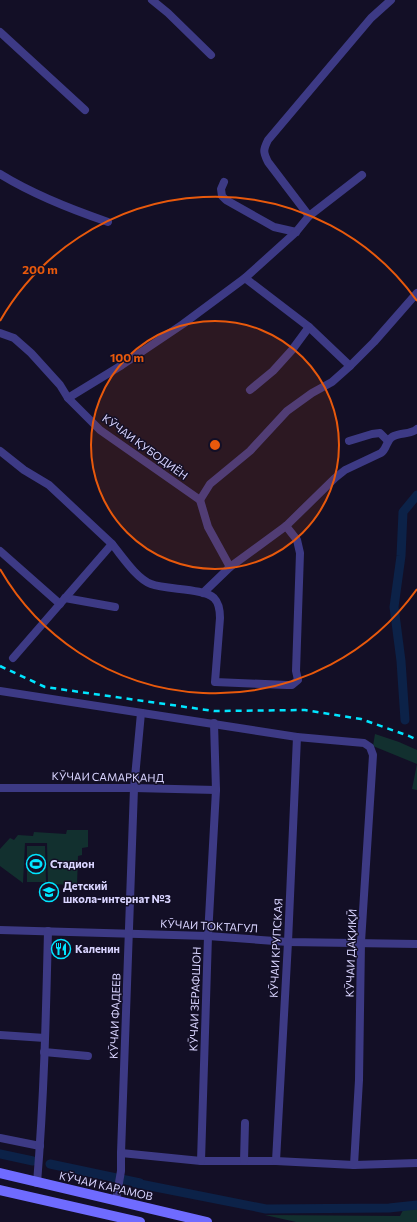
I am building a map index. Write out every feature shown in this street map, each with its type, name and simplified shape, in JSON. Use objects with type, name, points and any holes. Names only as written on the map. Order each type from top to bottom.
[{"type":"main road","name":"КӮЧАИ КАРАМОВ","points":[[0,1174],[207,1222]]},
{"type":"main road","points":[[0,1190],[140,1222]]},
{"type":"street","points":[[152,0],[168,13],[211,55]]},
{"type":"street","points":[[309,216],[268,162],[265,156],[264,148],[268,140],[372,18],[391,0]]},
{"type":"street","points":[[0,32],[84,110]]},
{"type":"street","points":[[0,174],[60,205],[108,222]]},
{"type":"street","points":[[68,398],[122,365],[183,324],[245,278],[296,232],[309,216],[362,175]]},
{"type":"street","points":[[224,182],[220,189],[222,196],[226,200],[274,228],[296,232]]},
{"type":"street","points":[[245,278],[309,327],[350,366]]},
{"type":"street","points":[[230,567],[208,527],[200,500],[210,484],[250,451],[287,411],[332,382],[350,366],[374,342],[417,293]]},
{"type":"street","points":[[250,390],[273,371],[292,350],[309,327]]},
{"type":"street","name":"КӮЧАИ ҚУБОДИЁН","points":[[0,333],[14,338],[31,353],[60,385],[68,398],[100,430],[200,500]]},
{"type":"street","points":[[203,593],[230,567],[286,526],[345,470],[381,453],[386,449],[388,441],[393,436],[417,429]]},
{"type":"street","points":[[349,441],[380,433],[388,441]]},
{"type":"street","points":[[0,451],[24,470],[49,485],[112,544],[135,572],[150,584],[203,593],[214,598],[220,608],[215,682],[287,686],[292,685],[298,680],[296,671],[300,553],[297,540],[286,526]]},
{"type":"street","points":[[13,658],[112,544]]},
{"type":"street","points":[[0,551],[62,601],[115,607]]},
{"type":"street","points":[[0,691],[297,736]]},
{"type":"street","name":"КӮЧАИ ФАДЕЕВ","points":[[116,1200],[121,1171],[134,788],[141,713]]},
{"type":"street","points":[[214,723],[216,790]]},
{"type":"street","name":"КӮЧАИ ДАҚИҚӢ","points":[[297,736],[364,743],[370,747],[373,755],[362,942],[359,1080],[354,1165]]},
{"type":"street","name":"КӮЧАИ КРУПСКАЯ","points":[[276,1161],[297,736]]},
{"type":"street","name":"КӮЧАИ САМАРҚАНД","points":[[0,788],[134,788],[216,790]]},
{"type":"street","name":"КӮЧАИ ЗЕРАФШОН","points":[[201,1161],[208,936],[216,790]]},
{"type":"street","name":"КӮЧАИ ТОКТАГУЛ","points":[[0,930],[208,936],[288,942],[417,944]]},
{"type":"street","points":[[37,1183],[45,1038],[48,931]]},
{"type":"street","points":[[0,1035],[45,1038]]},
{"type":"street","points":[[44,1052],[88,1056]]},
{"type":"street","points":[[244,1161],[245,1123]]},
{"type":"street","points":[[0,1138],[40,1146]]},
{"type":"street","points":[[121,1153],[201,1161],[276,1161],[354,1165],[417,1163]]},
{"type":"green space","points":[[375,734],[417,750],[417,764],[373,746]]},
{"type":"green space","points":[[417,764],[417,790],[412,789]]},
{"type":"green space","points":[[67,830],[88,830],[88,847],[82,848],[82,855],[78,856],[77,885],[48,884],[47,843],[25,843],[23,883],[0,866],[0,849],[10,838],[14,840],[18,835],[33,836],[34,832],[66,834]]},
{"type":"green space","name":"Стадион","points":[[27,846],[45,846],[46,882],[27,882]]},
{"type":"green space","points":[[417,1209],[417,1222],[296,1222],[265,1215],[400,1216],[403,1210]]},
{"type":"waterway","points":[[405,720],[401,661],[394,607],[401,556],[403,512],[417,495]]},
{"type":"waterway","points":[[0,1154],[33,1161]]},
{"type":"waterway","points":[[50,1164],[140,1183]]},
{"type":"waterway","points":[[135,1183],[266,1209],[389,1208],[417,1205]]},
{"type":"railway","points":[[0,666],[45,687],[214,711],[305,710],[361,719],[417,740]]},
{"type":"place","name":"Стадион","points":[[36,864]]},
{"type":"place","name":"Детский школа-интернат №3","points":[[49,892]]},
{"type":"place","name":"Каленин","points":[[61,949]]}]
